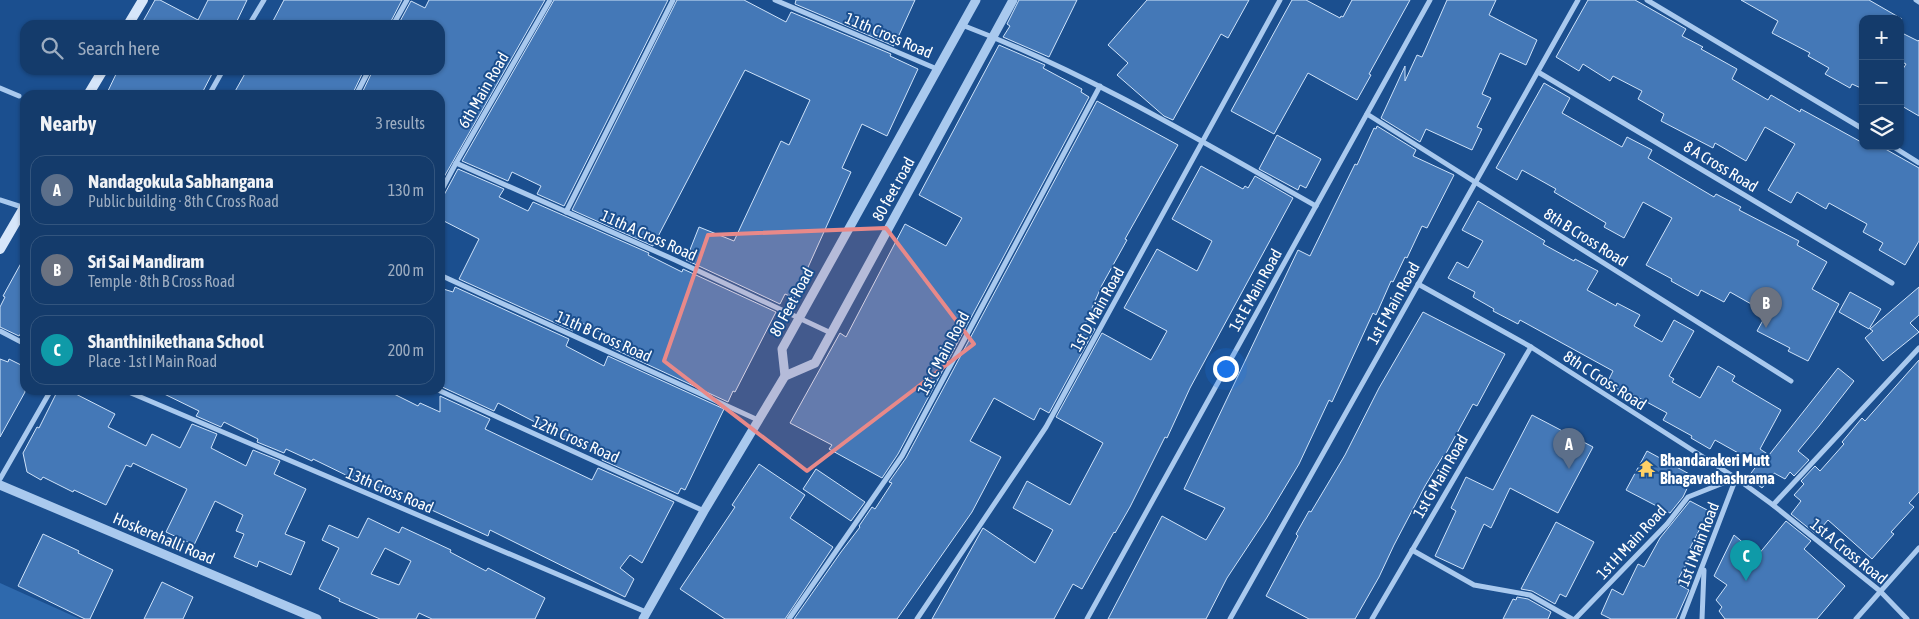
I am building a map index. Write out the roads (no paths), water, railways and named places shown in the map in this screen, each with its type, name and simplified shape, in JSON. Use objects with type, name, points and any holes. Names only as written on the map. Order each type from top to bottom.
[{"type":"main road","points":[[131,20],[143,0]]},
{"type":"main road","points":[[91,90],[100,75]]},
{"type":"main road","points":[[0,249],[20,215]]},
{"type":"street","points":[[252,20],[264,0]]},
{"type":"street","points":[[396,20],[406,0]]},
{"type":"street","name":"6th Main Road","points":[[445,183],[550,0]]},
{"type":"street","points":[[566,212],[673,0]]},
{"type":"street","name":"11th Cross Road","points":[[775,0],[937,69]]},
{"type":"street","name":"80 Feet Road","points":[[785,376],[782,348],[976,0]]},
{"type":"street","name":"80 feet road","points":[[785,376],[815,363],[1013,0]]},
{"type":"street","name":"1st D Main Road","points":[[917,619],[1046,427],[1280,0]]},
{"type":"street","name":"1st E Main Road","points":[[1087,619],[1430,0]]},
{"type":"street","name":"1st F Main Road","points":[[1230,619],[1578,0]]},
{"type":"street","points":[[1647,0],[1859,127]]},
{"type":"street","points":[[962,25],[993,37],[1100,86],[1316,206]]},
{"type":"street","name":"8 A Cross Road","points":[[1538,72],[1892,283]]},
{"type":"street","points":[[212,90],[220,75]]},
{"type":"street","points":[[359,90],[366,75]]},
{"type":"street","name":"1st C Main Road","points":[[789,619],[902,456],[1100,86]]},
{"type":"street","points":[[0,88],[19,96]]},
{"type":"street","name":"8th B Cross Road","points":[[1367,114],[1790,381]]},
{"type":"street","points":[[1898,150],[1919,163]]},
{"type":"street","name":"11th A Cross Road","points":[[456,162],[832,333]]},
{"type":"street","points":[[0,200],[20,206]]},
{"type":"street","name":"11th B Cross Road","points":[[445,277],[758,420]]},
{"type":"street","name":"8th C Cross Road","points":[[1418,284],[1531,346],[1736,478],[1773,505]]},
{"type":"street","points":[[0,331],[20,341]]},
{"type":"street","name":"1st G Main Road","points":[[1372,619],[1531,346]]},
{"type":"street","points":[[1773,505],[1919,348]]},
{"type":"street","points":[[645,616],[704,511],[785,376]]},
{"type":"street","name":"12th Cross Road","points":[[445,393],[704,511]]},
{"type":"street","points":[[0,479],[49,395]]},
{"type":"street","name":"13th Cross Road","points":[[136,395],[645,616]]},
{"type":"street","name":"1st I Main Road","points":[[1682,619],[1736,478]]},
{"type":"street","name":"1st H Main Road","points":[[1574,619],[1667,524],[1688,497],[1736,478]]},
{"type":"street","name":"Hoskerehalli Road","points":[[0,485],[317,619]]},
{"type":"street","name":"1st A Cross Road","points":[[1773,505],[1880,591],[1907,619]]},
{"type":"street","points":[[1856,619],[1919,548]]},
{"type":"street","points":[[1412,550],[1474,585],[1530,594],[1574,619]]},
{"type":"street","points":[[1702,619],[1704,564]]},
{"type":"place","name":"Sri Sai Mandiram","points":[[1766,328]]},
{"type":"place","name":"Nandagokula Sabhangana","points":[[1569,469]]},
{"type":"place","name":"Bhandarakeri Mutt Bhagavathashrama","points":[[1646,469]]},
{"type":"place","name":"Shanthinikethana School","points":[[1746,581]]}]
